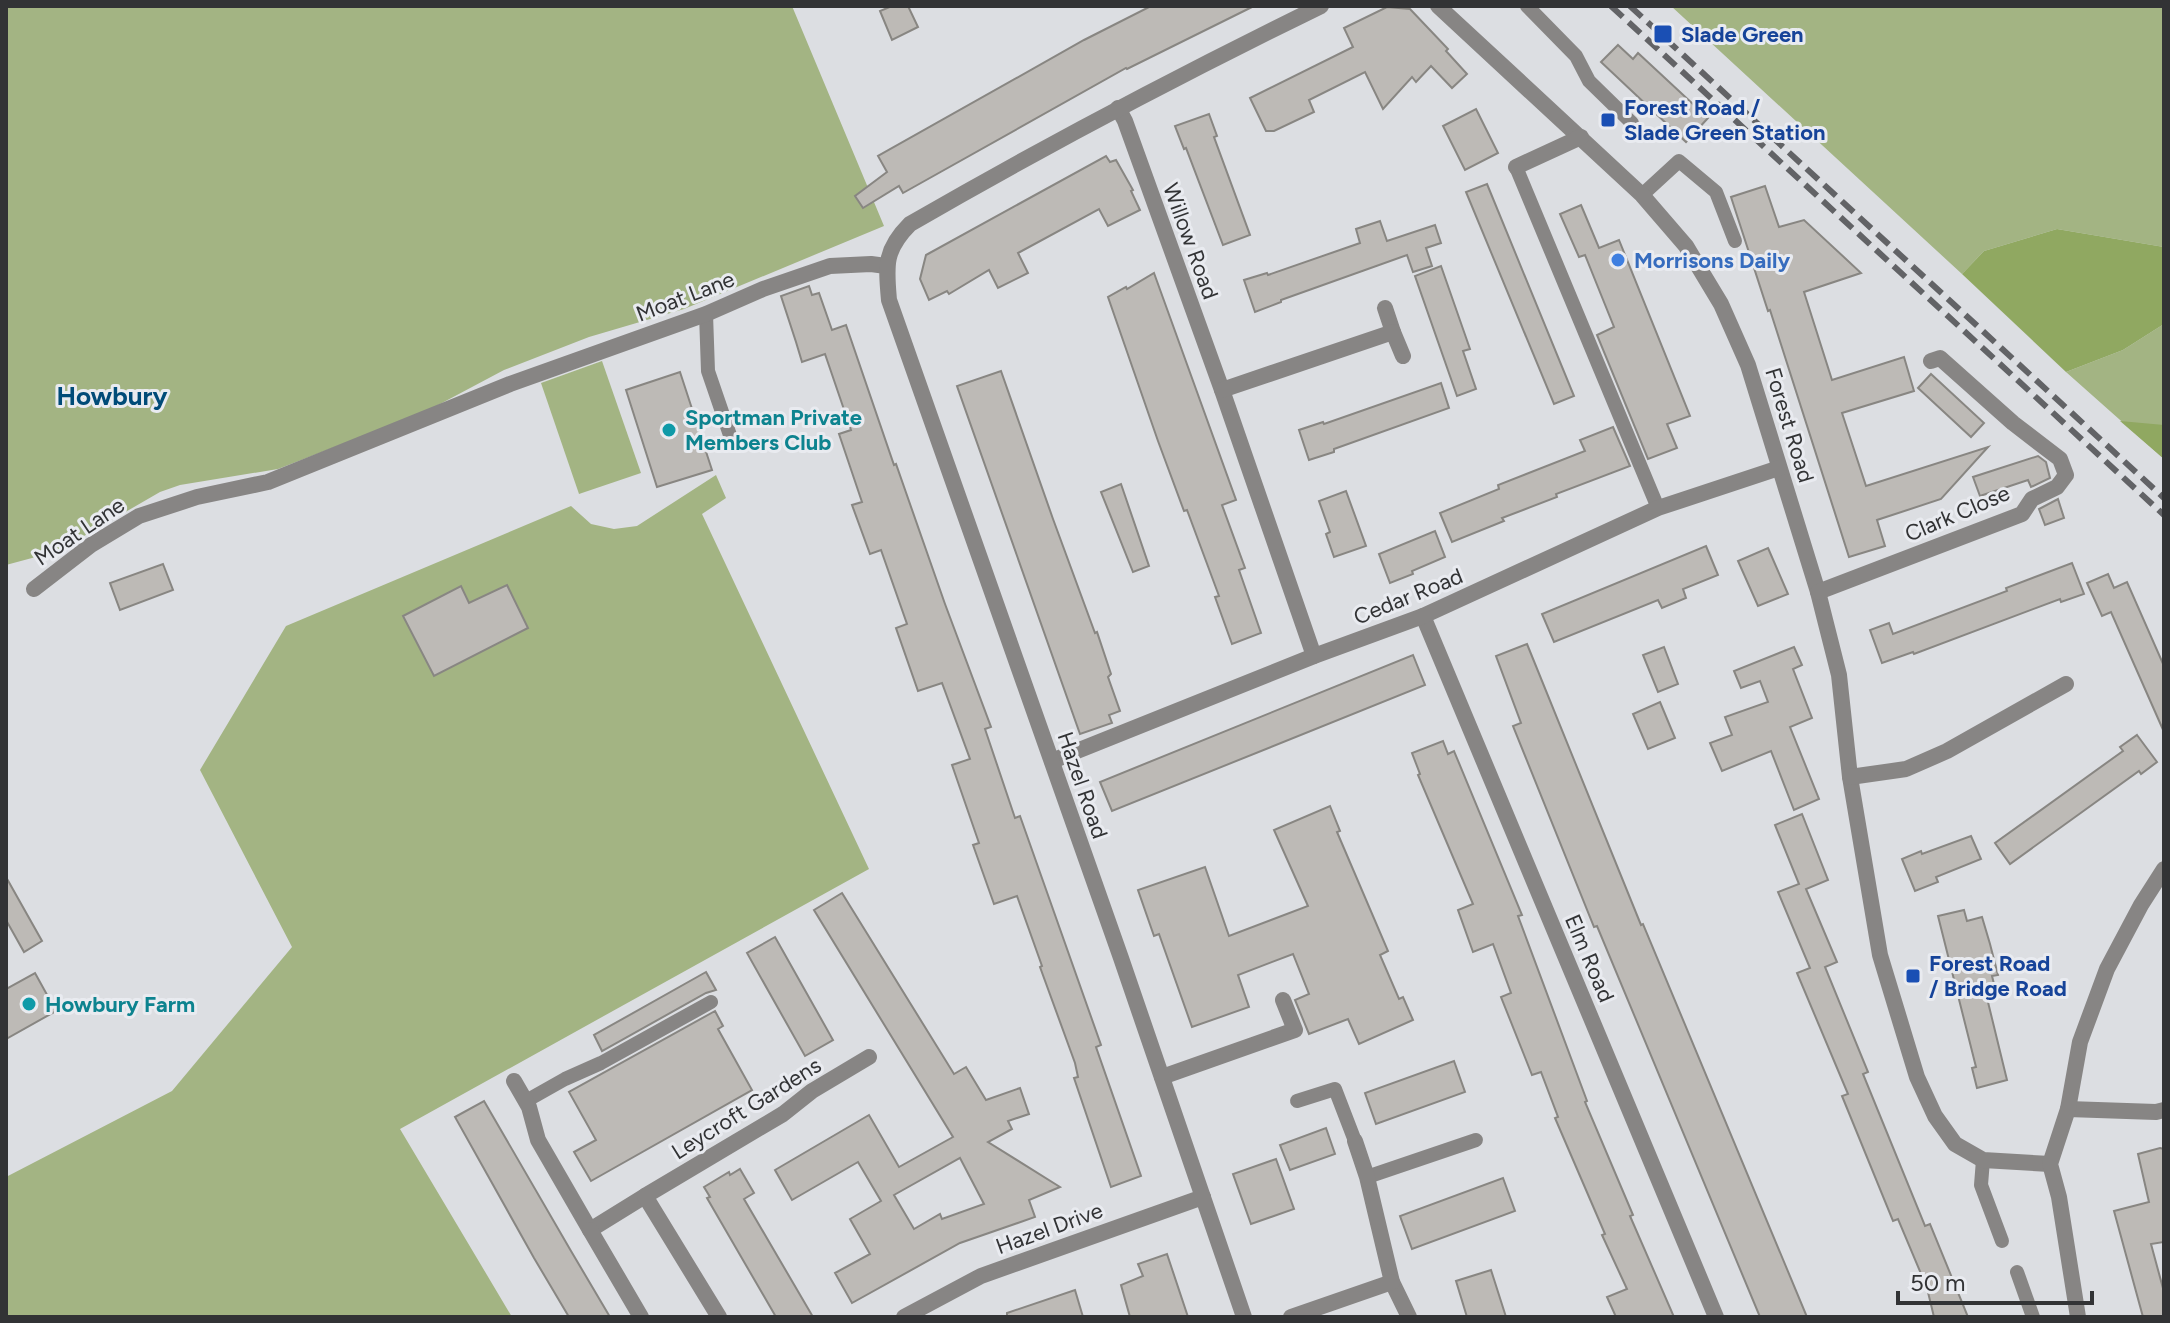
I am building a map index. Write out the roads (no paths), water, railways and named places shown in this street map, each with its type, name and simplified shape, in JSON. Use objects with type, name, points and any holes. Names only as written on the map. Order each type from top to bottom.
[{"type":"street","points":[[886,266],[899,234],[910,224],[1007,168],[1302,10],[1321,6]]},
{"type":"street","name":"Forest Road","points":[[1438,6],[1642,195],[1686,246],[1721,304],[1748,365],[1818,592],[1839,675],[1850,777],[1880,955],[1917,1077],[1935,1116],[1955,1144],[1983,1160]]},
{"type":"street","name":"Willow Road","points":[[1118,108],[1222,390],[1314,656]]},
{"type":"street","points":[[1516,167],[1581,137]]},
{"type":"street","name":"Moat Lane","points":[[34,589],[91,545],[139,516],[197,497],[268,482],[510,384],[830,266],[886,266]]},
{"type":"street","name":"Hazel Road","points":[[886,266],[889,300],[1244,1317]]},
{"type":"street","points":[[1385,308],[1403,356]]},
{"type":"street","points":[[1222,390],[1393,332]]},
{"type":"street","name":"Clark Close","points":[[1818,592],[2022,514],[2032,499],[2057,487],[2066,475],[2060,459],[2013,423],[1940,358],[1931,361]]},
{"type":"street","name":"Cedar Road","points":[[1052,761],[1314,656],[1423,616],[1658,508],[1779,468]]},
{"type":"street","name":"Elm Road","points":[[1423,616],[1716,1317]]},
{"type":"street","points":[[1850,777],[1906,769],[1947,751],[2066,684]]},
{"type":"street","points":[[2078,1317],[2059,1197],[2050,1164],[2068,1109],[2080,1042],[2107,969],[2164,869]]},
{"type":"street","points":[[1162,1077],[1295,1030],[1283,1000]]},
{"type":"street","name":"Leycroft Gardens","points":[[590,1230],[783,1114],[812,1091],[869,1057]]},
{"type":"street","points":[[514,1081],[531,1111],[538,1140],[641,1317]]},
{"type":"street","points":[[2068,1109],[2164,1110]]},
{"type":"street","points":[[1355,1141],[1367,1177],[1392,1282],[1409,1317]]},
{"type":"street","points":[[1983,1160],[2050,1164]]},
{"type":"street","points":[[645,1196],[719,1317]]},
{"type":"street","name":"Hazel Drive","points":[[913,1315],[981,1276],[1203,1197]]},
{"type":"street","points":[[1291,1317],[1392,1282]]},
{"type":"lane","points":[[1527,6],[1576,56],[1589,81],[1632,123]]},
{"type":"lane","points":[[1642,195],[1679,161],[1716,192],[1735,241]]},
{"type":"lane","points":[[1516,167],[1658,508]]},
{"type":"lane","points":[[706,314],[708,371],[733,444]]},
{"type":"lane","points":[[526,1101],[711,1002]]},
{"type":"lane","points":[[1297,1101],[1335,1089],[1355,1141]]},
{"type":"lane","points":[[1367,1177],[1476,1140]]},
{"type":"lane","points":[[1983,1160],[1981,1185],[2002,1241]]},
{"type":"lane","points":[[2017,1272],[2033,1317]]},
{"type":"railway","points":[[1611,6],[2164,515]]},
{"type":"railway","points":[[1630,6],[2164,498]]},
{"type":"place","name":"Slade Green","points":[[1663,34]]},
{"type":"place","name":"Forest Road / Slade Green Station","points":[[1608,120]]},
{"type":"place","name":"Morrisons Daily","points":[[1618,260]]},
{"type":"place","name":"Sportman Private Members Club","points":[[669,430]]},
{"type":"place","name":"Forest Road / Bridge Road","points":[[1913,976]]},
{"type":"place","name":"Howbury Farm","points":[[29,1004]]},
{"type":"district","name":"Howbury","points":[[112,396]]}]
